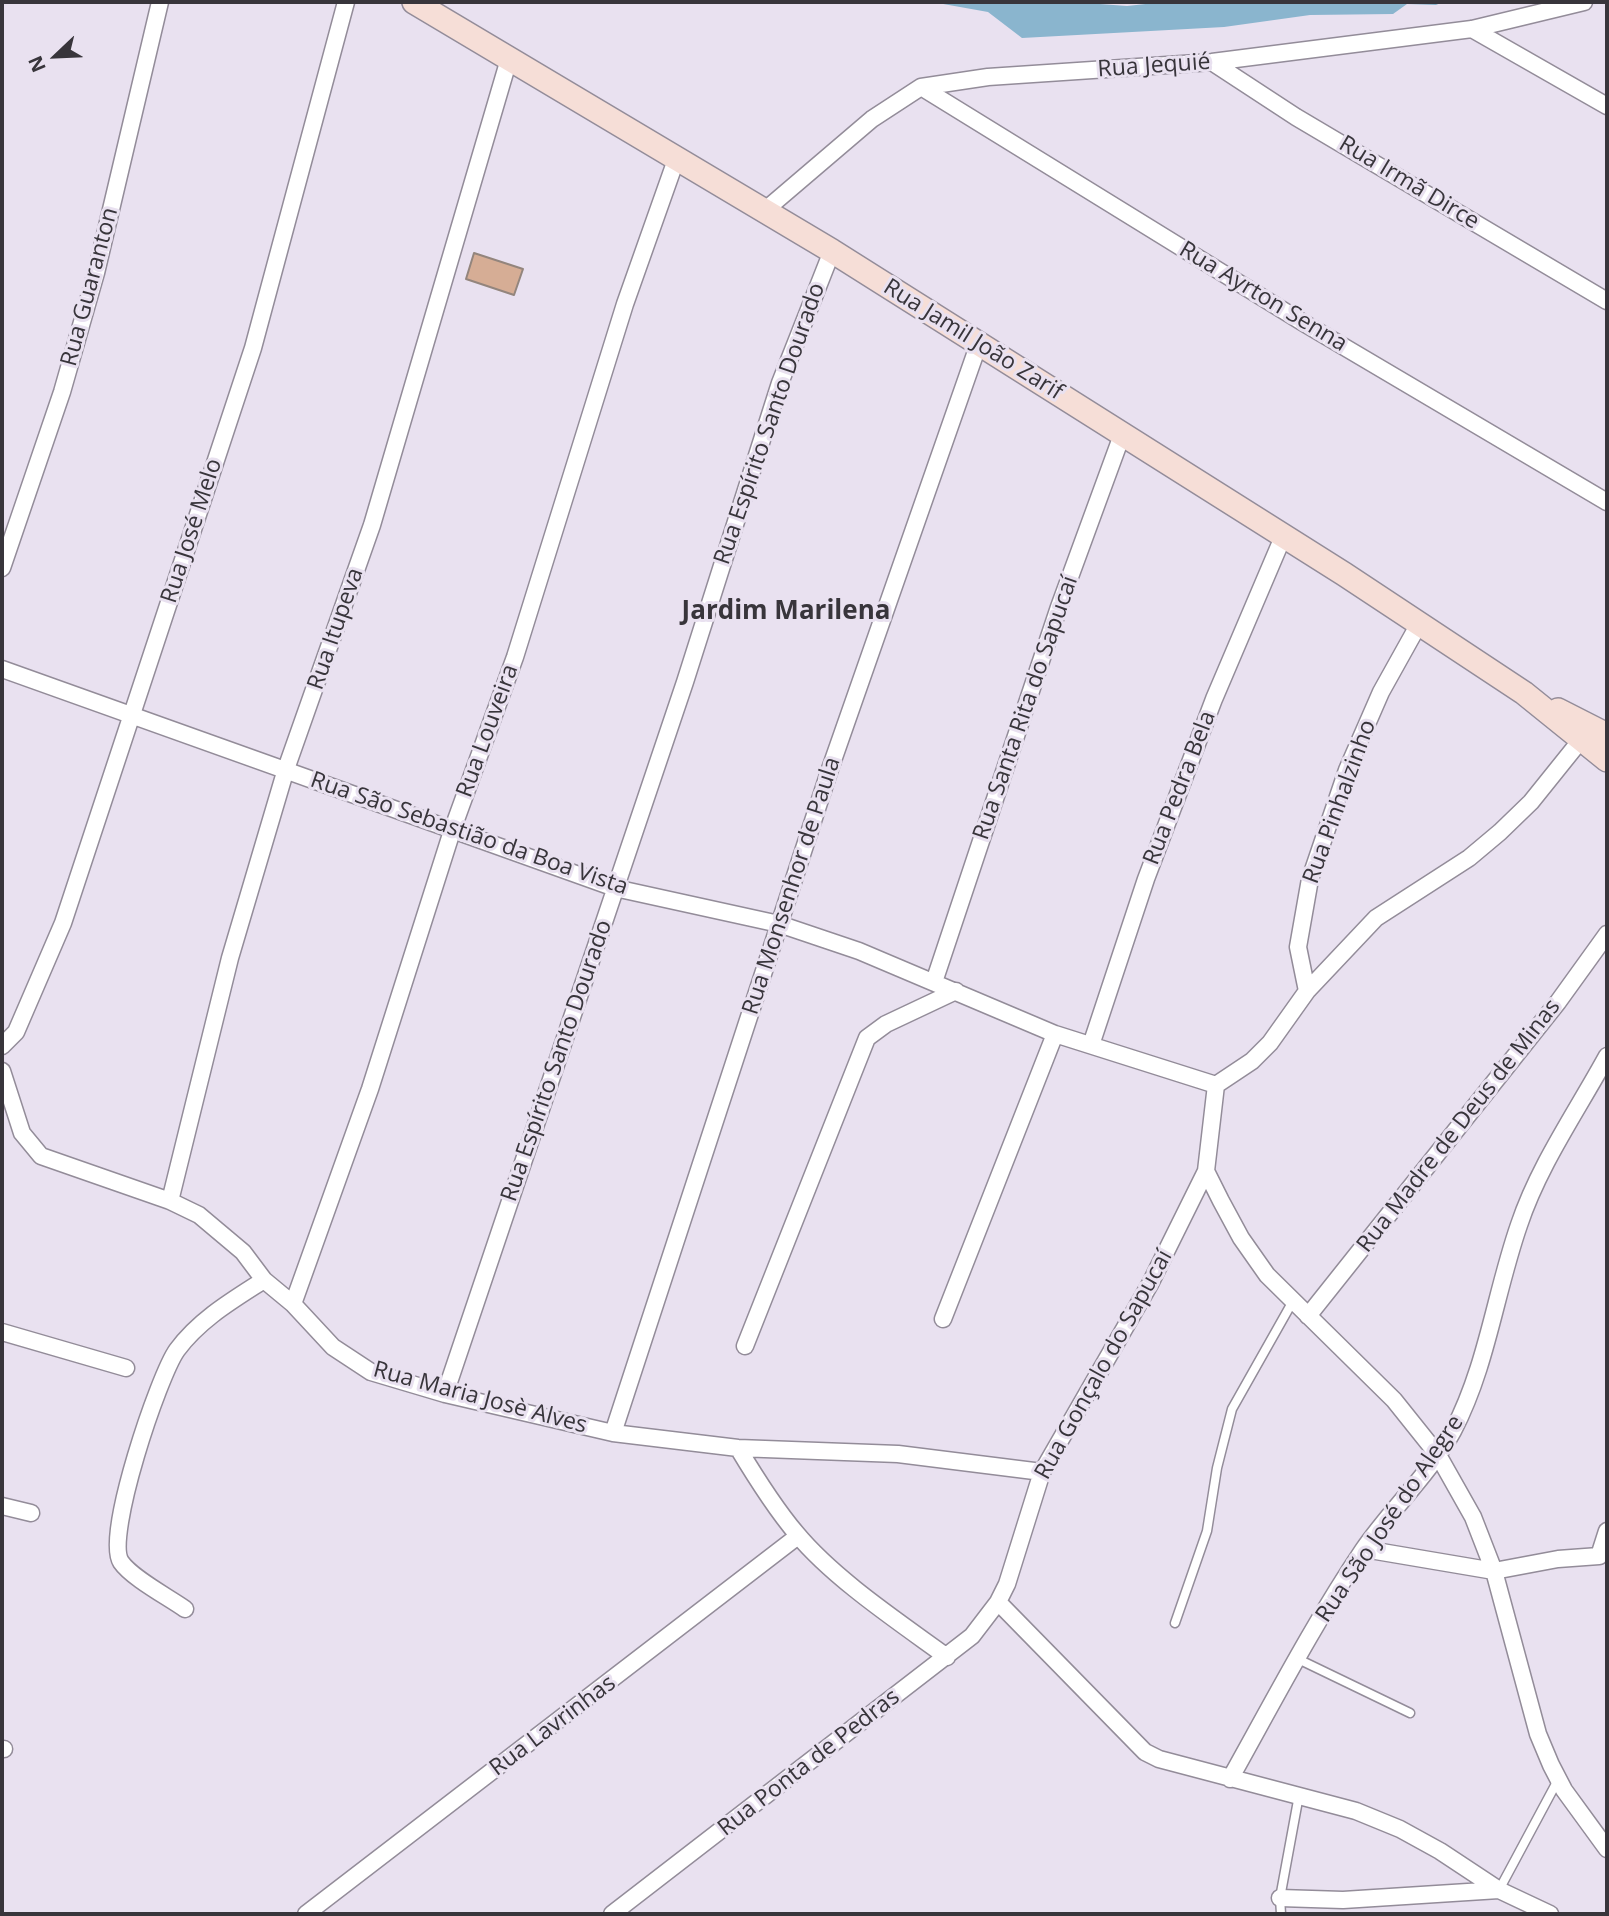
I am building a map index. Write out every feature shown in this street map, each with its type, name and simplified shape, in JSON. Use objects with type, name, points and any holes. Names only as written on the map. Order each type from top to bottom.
[{"type":"main road","name":"Rua Jamil João Zarif","points":[[414,2],[832,251],[1420,622],[1524,693],[1580,741],[1607,760]]},
{"type":"main road","name":"Rua Jamil João Zarif","points":[[1524,693],[1607,735]]},
{"type":"street","name":"Rua Guaranton","points":[[2,568],[62,392],[96,273],[160,2]]},
{"type":"street","name":"Rua José Melo","points":[[2,1046],[16,1032],[64,923],[130,714],[253,348],[346,2]]},
{"type":"street","name":"Rua Jequié","points":[[763,212],[872,119],[921,87],[988,77],[1212,62],[1472,29],[1584,2]]},
{"type":"street","points":[[1472,29],[1607,106]]},
{"type":"street","name":"Rua Itupeva","points":[[170,1201],[230,958],[286,769],[372,525],[509,59]]},
{"type":"street","name":"Rua Irmã Dirce","points":[[1212,62],[1296,117],[1607,301]]},
{"type":"street","name":"Rua Ayrton Senna","points":[[921,87],[1302,322],[1607,502]]},
{"type":"street","name":"Rua Louveira","points":[[293,1304],[370,1089],[453,828],[515,657],[629,292],[677,157]]},
{"type":"street","name":"Rua Espírito Santo Dourado","points":[[445,1394],[685,682],[780,383],[832,251]]},
{"type":"street","name":"Rua Monsenhor de Paula","points":[[613,1433],[830,769],[979,343]]},
{"type":"street","name":"Rua Santa Rita do Sapucaí","points":[[934,982],[1059,607],[1122,435]]},
{"type":"street","name":"Rua Pedra Bela","points":[[1091,1045],[1146,879],[1214,699],[1283,537]]},
{"type":"street","name":"Rua Pinhalzinho","points":[[1307,991],[1298,947],[1310,879],[1347,770],[1381,692],[1420,622]]},
{"type":"street","name":"Rua São Sebastião da Boa Vista","points":[[2,669],[615,888],[779,924],[859,951],[1055,1034],[1216,1085]]},
{"type":"street","points":[[1580,741],[1531,802],[1500,832],[1469,858],[1376,918],[1307,991],[1270,1043],[1252,1061],[1216,1085],[1206,1171],[1241,1238],[1267,1275],[1394,1400],[1438,1455],[1473,1517],[1494,1572],[1538,1734],[1558,1780],[1607,1849]]},
{"type":"street","name":"Rua Madre de Deus de Minas","points":[[1308,1316],[1558,1002],[1607,934]]},
{"type":"street","points":[[745,1346],[867,1038],[886,1024],[956,991]]},
{"type":"street","points":[[943,1319],[1055,1034]]},
{"type":"street","name":"Rua São José do Alegre","points":[[1230,1779],[1364,1549],[1438,1455],[1474,1388],[1507,1262],[1535,1186],[1607,1056]]},
{"type":"street","name":"Rua Maria Josè Alves","points":[[2,1071],[22,1133],[41,1156],[170,1201],[199,1214],[220,1229],[243,1252],[264,1280],[293,1304],[333,1347],[355,1364],[371,1372],[445,1394],[613,1433],[738,1448],[898,1454],[1042,1472]]},
{"type":"street","name":"Rua Gonçalo do Sapucaí","points":[[998,1602],[1007,1584],[1042,1472],[1150,1283],[1206,1171]]},
{"type":"street","points":[[185,1609],[128,1569],[118,1556],[117,1534],[129,1478],[176,1352],[198,1326],[264,1280]]},
{"type":"street","points":[[2,1332],[126,1368]]},
{"type":"street","points":[[738,1448],[768,1499],[798,1536],[856,1588],[947,1657]]},
{"type":"street","points":[[2,1506],[31,1513]]},
{"type":"street","points":[[1364,1549],[1494,1572],[1558,1559],[1599,1556],[1607,1531]]},
{"type":"street","name":"Rua Lavrinhas","points":[[306,1913],[798,1536]]},
{"type":"street","points":[[998,1602],[1145,1752],[1158,1759],[1356,1811],[1400,1829],[1499,1890],[1550,1914]]},
{"type":"street","name":"Rua Ponta de Pedras","points":[[612,1914],[947,1657],[972,1636],[998,1602]]},
{"type":"street","points":[[1281,1906],[1499,1890]]},
{"type":"lane","points":[[1175,1623],[1207,1531],[1217,1468],[1232,1409],[1293,1301]]},
{"type":"lane","points":[[1298,1659],[1410,1713]]},
{"type":"lane","points":[[1499,1890],[1558,1780]]},
{"type":"lane","points":[[1281,1906],[1299,1795]]},
{"type":"water","points":[[932,2],[1073,2],[1127,6],[1164,2],[1443,2],[1436,5],[1407,4],[1393,14],[1310,15],[1224,27],[1022,38],[988,12]]},
{"type":"building","points":[[474,253],[523,269],[514,295],[466,279]]},
{"type":"district","name":"Jardim Marilena","points":[[786,612]]}]
